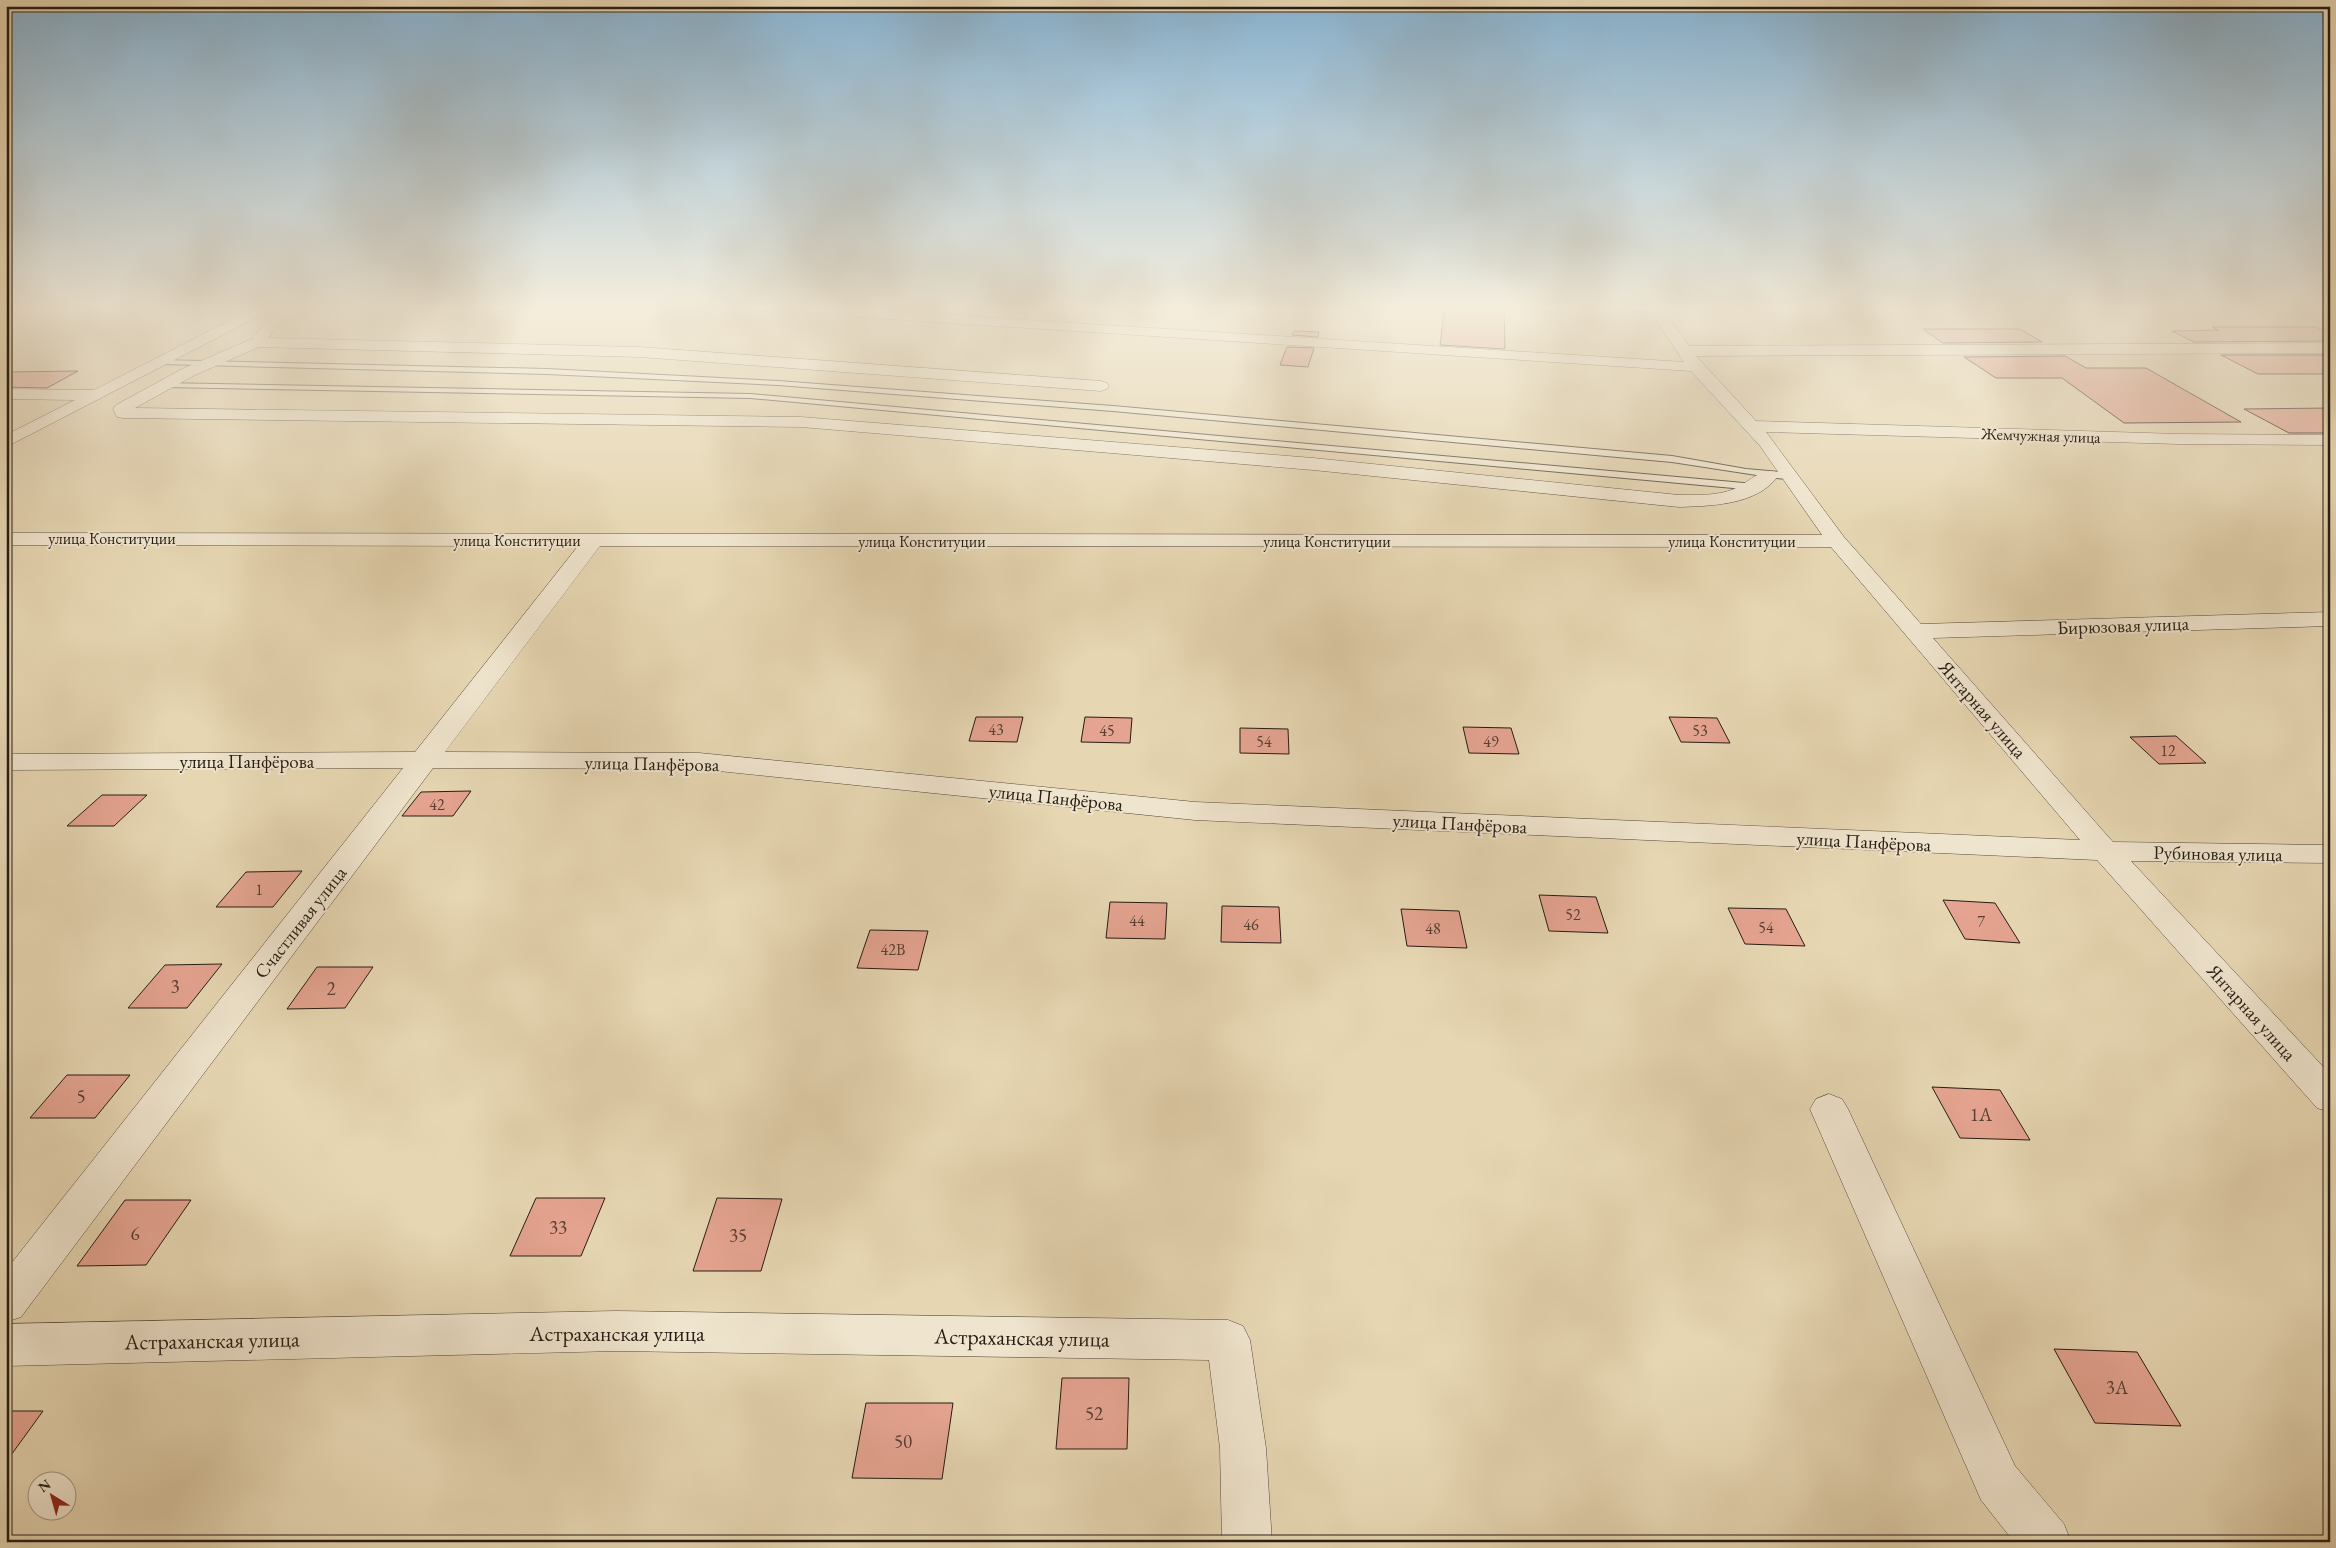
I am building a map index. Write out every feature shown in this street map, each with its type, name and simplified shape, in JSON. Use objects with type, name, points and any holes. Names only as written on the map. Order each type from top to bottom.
[{"type":"street","points":[[6,442],[130,379]]},
{"type":"street","points":[[175,379],[122,409],[123,413],[802,422],[1313,464],[1679,500],[1713,500],[1736,496],[1780,476]]},
{"type":"street","points":[[1009,379],[1101,386]]},
{"type":"street","name":"Янтарная улица","points":[[1709,379],[1766,442],[1780,476],[2105,851],[2330,1098]]},
{"type":"street","points":[[6,394],[100,395]]},
{"type":"street","name":"Жемчужная улица","points":[[1752,426],[2179,439],[2330,440]]},
{"type":"street","name":"улица Конституции","points":[[6,538],[593,541],[1838,541]]},
{"type":"street","name":"Счастливая улица","points":[[6,1303],[593,541]]},
{"type":"street","name":"Бирюзовая улица","points":[[1916,631],[2330,619]]},
{"type":"street","name":"улица Панфёрова","points":[[6,762],[424,760],[699,762],[1195,811],[2105,851]]},
{"type":"street","name":"Рубиновая улица","points":[[2105,851],[2330,854]]},
{"type":"street","points":[[1829,1108],[1998,1483],[2046,1542]]},
{"type":"street","name":"Астраханская улица","points":[[6,1345],[616,1331],[1228,1340],[1243,1448],[1247,1542]]},
{"type":"lane","points":[[705,379],[776,383],[1116,410],[1672,459],[1780,476]]},
{"type":"lane","points":[[164,385],[750,396],[1755,487]]},
{"type":"building","points":[[6,379],[63,379],[47,388],[6,387]]},
{"type":"building","points":[[2064,379],[2166,379],[2241,422],[2124,423]]},
{"type":"building","points":[[2330,408],[2330,433],[2289,433],[2244,409]]},
{"type":"building","points":[[976,717],[1023,717],[1017,742],[969,741]]},
{"type":"building","points":[[1085,717],[1132,718],[1130,743],[1081,742]]},
{"type":"building","points":[[1669,717],[1717,718],[1730,743],[1681,742]]},
{"type":"building","points":[[1463,727],[1511,728],[1519,754],[1469,753]]},
{"type":"building","points":[[1240,728],[1288,729],[1289,754],[1240,753]]},
{"type":"building","points":[[2176,736],[2206,763],[2159,764],[2130,737]]},
{"type":"building","points":[[471,791],[453,816],[402,816],[421,792]]},
{"type":"building","points":[[102,795],[147,795],[114,826],[67,826]]},
{"type":"building","points":[[302,871],[273,907],[216,907],[246,872]]},
{"type":"building","points":[[1539,895],[1596,897],[1608,933],[1549,931]]},
{"type":"building","points":[[1943,900],[1995,903],[2020,943],[1965,939]]},
{"type":"building","points":[[1110,902],[1167,903],[1165,939],[1106,938]]},
{"type":"building","points":[[1222,906],[1279,907],[1281,943],[1221,942]]},
{"type":"building","points":[[1728,908],[1786,909],[1805,946],[1745,944]]},
{"type":"building","points":[[1401,909],[1459,911],[1467,948],[1407,946]]},
{"type":"building","points":[[870,930],[928,931],[918,970],[857,968]]},
{"type":"building","points":[[222,964],[187,1008],[128,1008],[165,965]]},
{"type":"building","points":[[317,967],[373,967],[345,1008],[287,1009]]},
{"type":"building","points":[[67,1075],[130,1075],[95,1118],[30,1118]]},
{"type":"building","points":[[1932,1087],[2000,1090],[2030,1140],[1960,1138]]},
{"type":"building","points":[[536,1198],[605,1198],[581,1256],[510,1256]]},
{"type":"building","points":[[717,1198],[782,1199],[761,1271],[693,1271]]},
{"type":"building","points":[[125,1200],[191,1200],[146,1265],[77,1266]]},
{"type":"building","points":[[2054,1349],[2137,1352],[2181,1426],[2095,1423]]},
{"type":"building","points":[[1062,1378],[1129,1378],[1127,1449],[1056,1449]]},
{"type":"building","points":[[866,1403],[953,1403],[942,1479],[852,1478]]},
{"type":"building","points":[[6,1411],[43,1411],[6,1462]]}]
